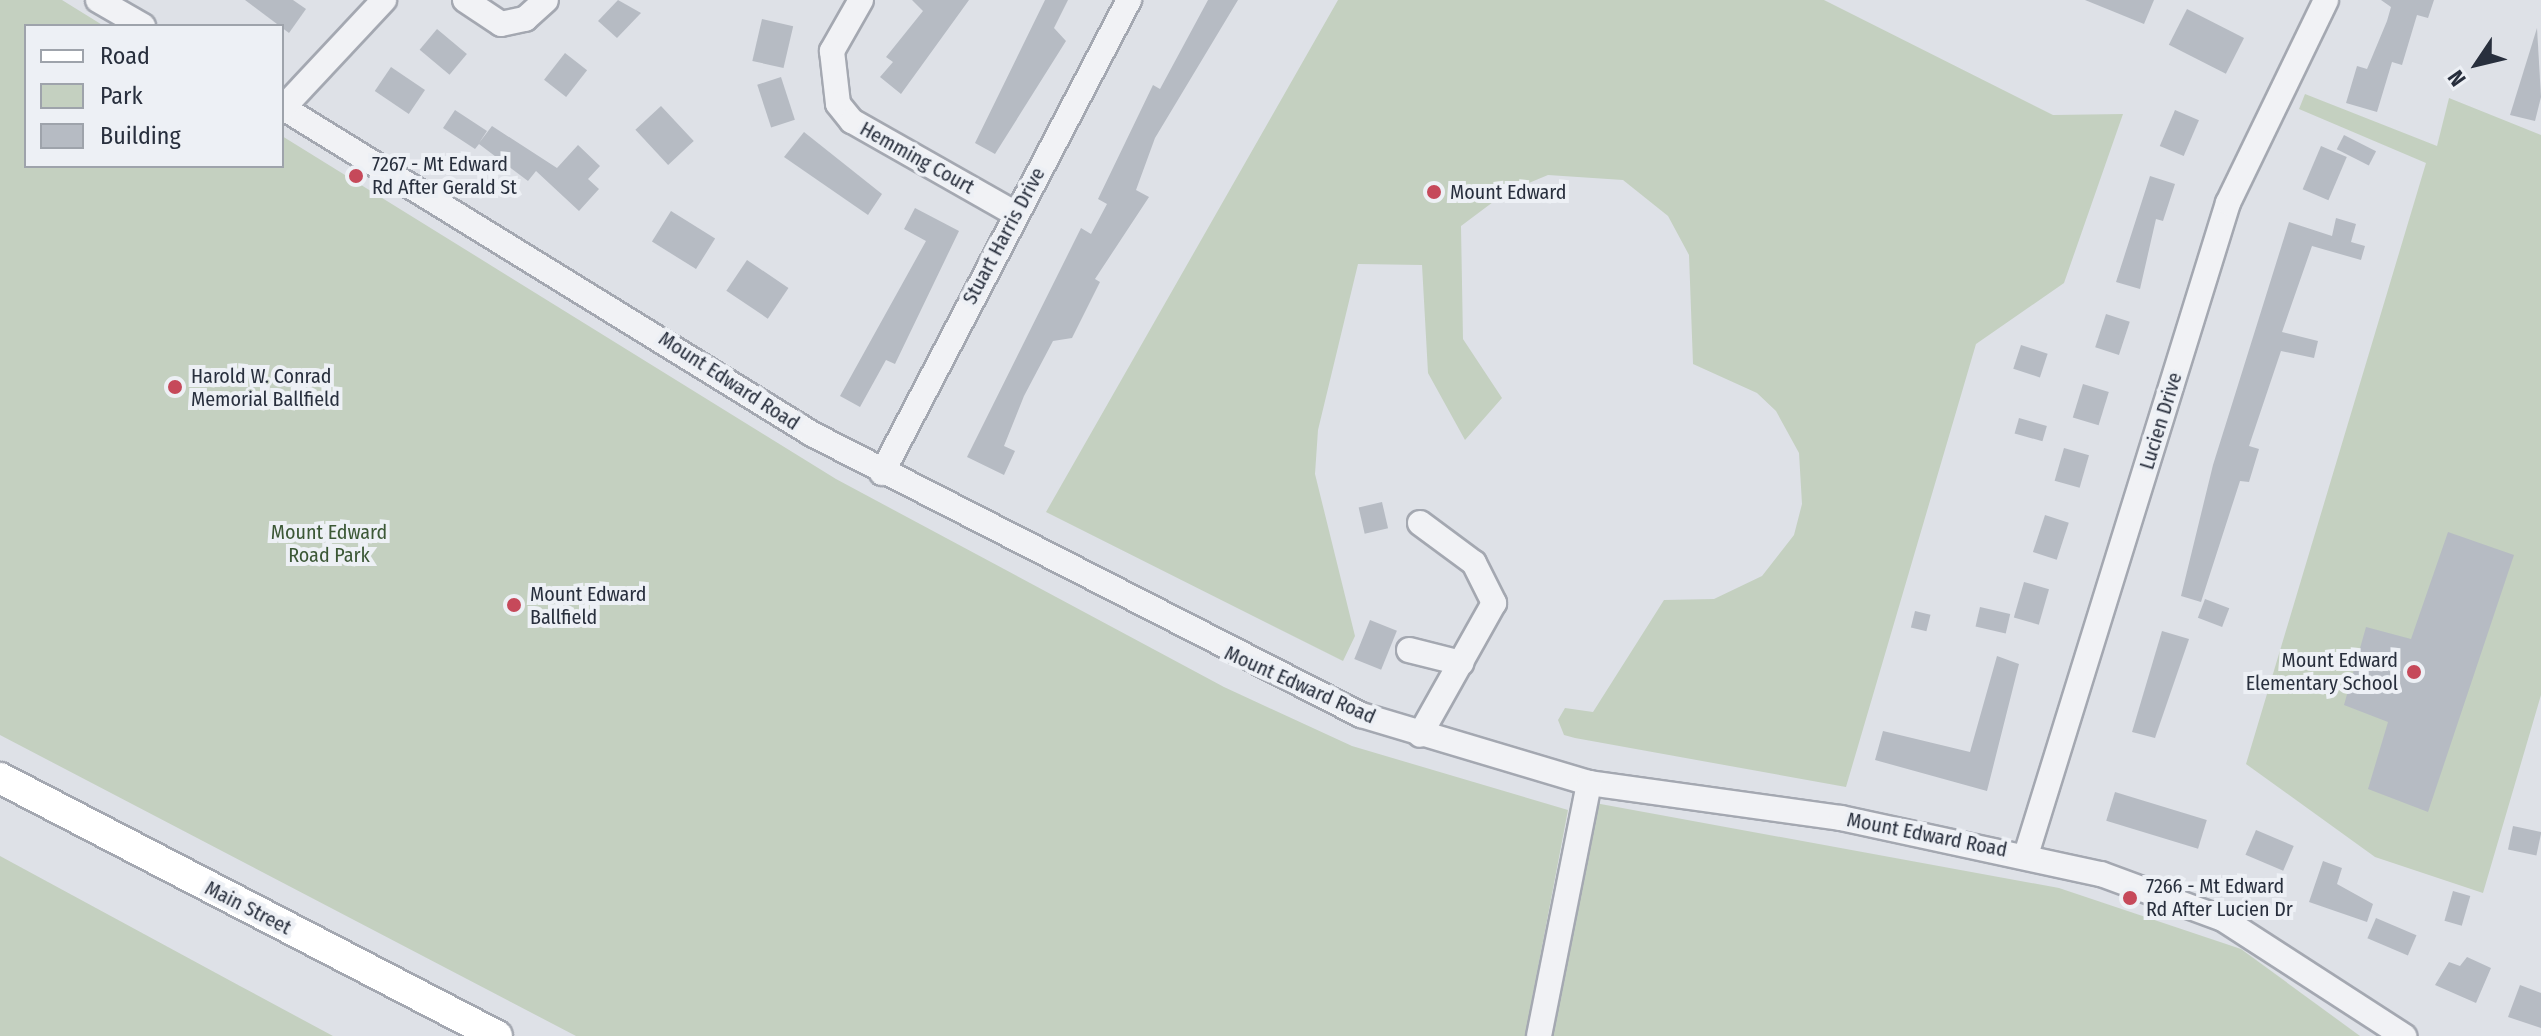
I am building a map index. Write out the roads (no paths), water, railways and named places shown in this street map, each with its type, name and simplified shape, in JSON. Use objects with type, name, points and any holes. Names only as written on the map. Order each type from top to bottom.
[{"type":"main road","name":"Main Street","points":[[0,778],[497,1036]]},
{"type":"street","points":[[98,0],[140,24]]},
{"type":"street","points":[[284,106],[384,0]]},
{"type":"street","points":[[465,0],[501,24],[525,19],[546,0]]},
{"type":"street","name":"Hemming Court","points":[[861,0],[832,51],[838,104],[852,121],[1016,214]]},
{"type":"street","name":"Stuart Harris Drive","points":[[882,473],[1129,0]]},
{"type":"street","name":"Lucien Drive","points":[[2026,855],[2228,203],[2320,2]]},
{"type":"street","name":"Mount Edward Road","points":[[284,108],[882,473],[1251,665],[1420,735],[1589,783],[1841,818],[2026,855],[2223,919],[2404,1036]]},
{"type":"street","points":[[1420,523],[1455,545],[1490,584],[1494,603],[1420,735]]},
{"type":"street","points":[[1409,650],[1461,663]]},
{"type":"street","points":[[1539,1036],[1589,783]]},
{"type":"place","name":"7267 - Mt Edward Rd After Gerald St","points":[[356,176]]},
{"type":"place","name":"Mount Edward","points":[[1434,192]]},
{"type":"place","name":"Harold W. Conrad Memorial Ballfield","points":[[175,387]]},
{"type":"place","name":"Mount Edward Ballfield","points":[[514,605]]},
{"type":"place","name":"Mount Edward Elementary School","points":[[2414,672]]},
{"type":"place","name":"7266 - Mt Edward Rd After Lucien Dr","points":[[2130,898]]},
{"type":"park label","name":"Mount Edward Road Park","points":[[329,544]]}]
